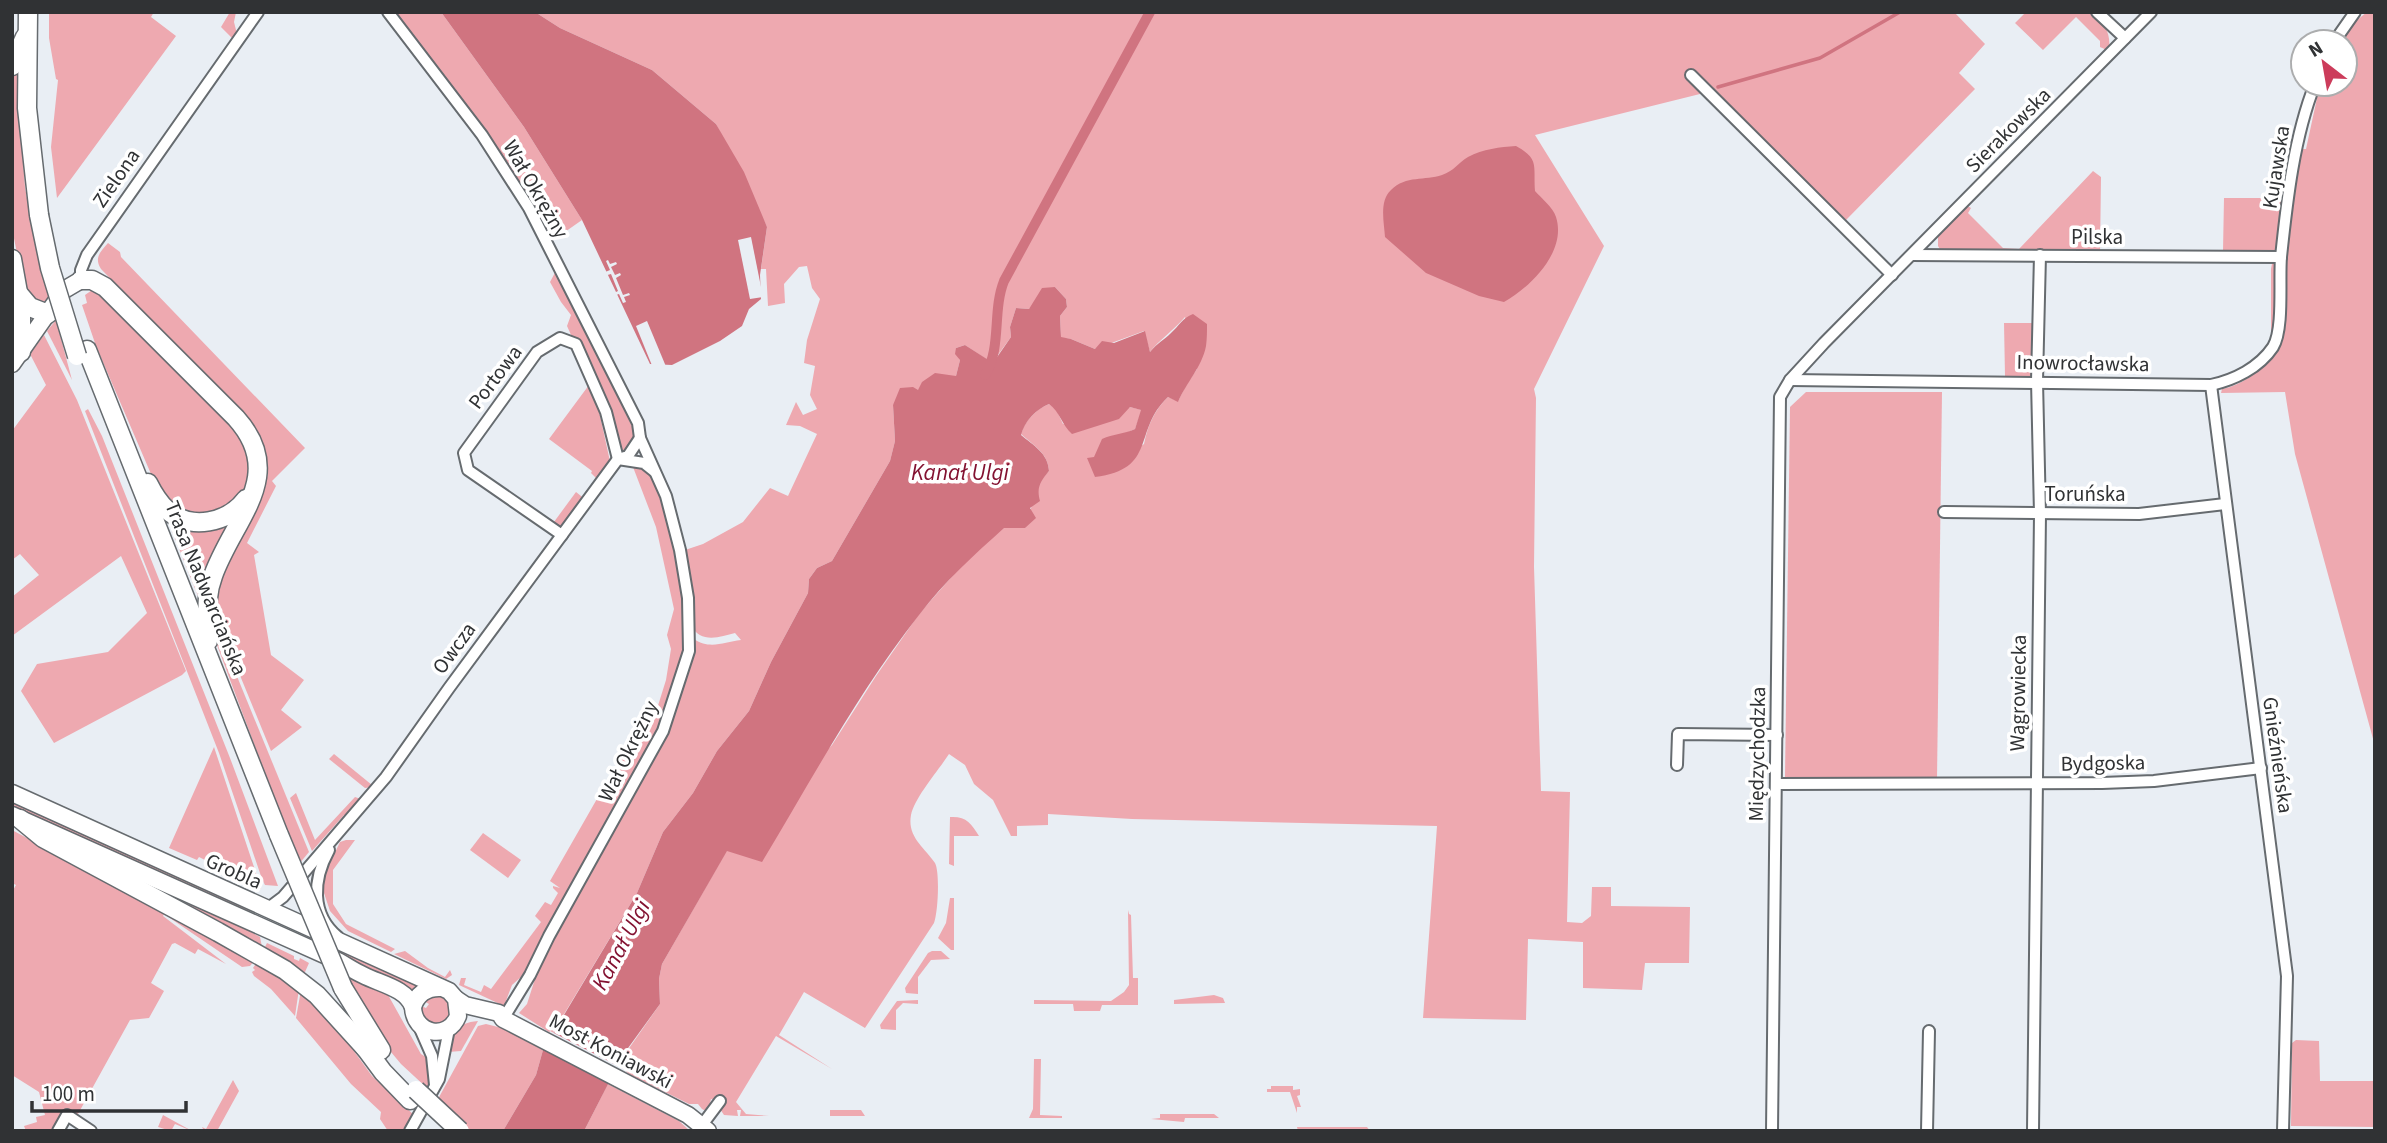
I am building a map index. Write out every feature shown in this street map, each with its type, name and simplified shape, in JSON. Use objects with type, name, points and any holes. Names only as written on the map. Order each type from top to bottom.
[{"type":"main road","points":[[12,66],[32,16]]},
{"type":"main road","name":"Trasa Nadwarciańska","points":[[32,16],[44,213],[62,266],[82,353],[273,837]]},
{"type":"main road","points":[[12,259],[22,317],[17,358]]},
{"type":"main road","name":"Zielona","points":[[17,358],[64,290],[81,280]]},
{"type":"main road","points":[[81,280],[92,280],[105,287],[240,423],[258,453],[259,473],[253,498],[218,565],[208,591],[208,656]]},
{"type":"main road","points":[[19,294],[30,307],[48,314]]},
{"type":"main road","name":"Trasa Nadwarciańska","points":[[82,353],[122,440],[208,656],[330,991],[366,1049],[413,1095],[460,1131]]},
{"type":"main road","points":[[122,440],[157,498],[167,509],[183,519],[204,522],[225,516],[242,504],[255,488]]},
{"type":"main road","name":"Grobla","points":[[12,793],[439,988]]},
{"type":"main road","points":[[16,817],[43,838],[285,970],[330,991]]},
{"type":"main road","name":"Grobla","points":[[16,817],[341,962],[361,975],[399,991],[408,998],[413,1007]]},
{"type":"main road","points":[[439,988],[449,991],[465,1005],[496,1011],[507,1021],[470,1017],[436,1033],[418,1024],[413,1007],[421,993],[427,989],[439,988]]},
{"type":"main road","name":"Trasa Nadwarciańska","points":[[330,991],[372,1038],[443,1131]]},
{"type":"main road","points":[[452,1025],[459,1010],[456,999]]},
{"type":"main road","name":"Most Koniawski","points":[[507,1021],[700,1124]]},
{"type":"street","name":"Zielona","points":[[81,280],[81,270],[87,255],[258,12]]},
{"type":"street","name":"Wał Okrężny","points":[[388,12],[482,135],[529,208],[638,423],[640,438],[666,496],[680,550],[688,598],[689,651],[674,701],[657,742],[549,936],[507,1021]]},
{"type":"street","points":[[2097,12],[2125,38]]},
{"type":"street","name":"Sierakowska","points":[[1790,380],[2151,12]]},
{"type":"street","points":[[2344,28],[2355,12]]},
{"type":"street","points":[[1691,75],[1892,275]]},
{"type":"street","name":"Kujawska","points":[[2281,257],[2298,142],[2309,98]]},
{"type":"street","name":"Pilska","points":[[1912,255],[2281,257]]},
{"type":"street","name":"Wągrowiecka","points":[[2033,1131],[2040,256]]},
{"type":"street","name":"Inowrocławska","points":[[1790,380],[2211,385],[2238,378],[2272,348],[2278,335],[2281,257]]},
{"type":"street","name":"Portowa","points":[[562,535],[468,470],[464,453],[537,352],[560,338],[576,344],[606,412],[618,459]]},
{"type":"street","name":"Międzychodzka","points":[[1772,1131],[1780,397],[1790,380]]},
{"type":"street","name":"Gnieźnieńska","points":[[2211,385],[2287,976],[2283,1131]]},
{"type":"street","points":[[618,459],[628,456],[640,438]]},
{"type":"street","points":[[618,459],[643,463],[655,471]]},
{"type":"street","name":"Owcza","points":[[267,909],[283,897],[386,777],[456,677],[618,459]]},
{"type":"street","name":"Toruńska","points":[[1944,512],[2139,514],[2225,504]]},
{"type":"street","points":[[1678,765],[1678,734],[1777,735]]},
{"type":"street","name":"Bydgoska","points":[[1776,784],[2154,781],[2261,768]]},
{"type":"street","name":"Owcza","points":[[339,832],[324,858],[315,893],[318,907],[332,932],[349,946]]},
{"type":"street","points":[[418,1024],[432,1056],[435,1087]]},
{"type":"street","points":[[410,1131],[442,1071],[446,1037],[452,1025]]},
{"type":"street","points":[[1927,1131],[1929,1031]]},
{"type":"street","points":[[700,1124],[720,1101]]},
{"type":"street","points":[[58,1131],[66,1115],[92,1131]]},
{"type":"shaded area","points":[[49,12],[154,12],[151,17],[176,36],[57,198],[51,147],[58,80],[49,38]]},
{"type":"shaded area","points":[[230,12],[236,12],[234,22],[237,34],[233,39],[221,27]]},
{"type":"shaded area","points":[[393,12],[441,12],[524,127],[582,220],[552,241],[494,148]]},
{"type":"shaded area","points":[[535,12],[1954,12],[1985,44],[1959,73],[1975,89],[1846,220],[1708,92],[1535,135],[1604,246],[1534,389],[1534,567],[1541,791],[1570,792],[1567,922],[1582,923],[1591,916],[1592,887],[1611,887],[1611,906],[1690,907],[1689,963],[1645,963],[1642,990],[1583,988],[1583,942],[1528,939],[1526,1020],[1423,1018],[1437,826],[1132,819],[1048,814],[1048,825],[1017,826],[1017,836],[1011,836],[993,800],[974,784],[965,765],[949,754],[922,792],[913,808],[910,823],[917,841],[937,868],[938,893],[934,923],[865,1028],[804,992],[779,1035],[832,1069],[776,1036],[736,1102],[746,1114],[769,1116],[740,1116],[741,1110],[737,1110],[738,1116],[724,1115],[720,1109],[723,1102],[711,1099],[708,1112],[698,1104],[689,1104],[629,1074],[618,1064],[660,1004],[659,979],[662,964],[727,850],[832,745],[919,614],[963,564],[1004,527],[1025,528],[1039,482],[1049,471],[1043,455],[1021,434],[1028,421],[1049,404],[1056,409],[1063,424],[1130,407],[1142,410],[1135,429],[1103,444],[1099,449],[1095,477],[1144,444],[1155,413],[1168,397],[1178,401],[1197,369],[1185,317],[1150,352],[1144,331],[1095,349],[1071,339],[1061,338],[1060,316],[1067,307],[1066,299],[1055,287],[1029,309],[1016,308],[1010,327],[1011,337],[992,363],[965,345],[956,348],[960,360],[956,376],[918,390],[893,405],[895,441],[890,461],[832,561],[817,568],[809,579],[808,593],[771,662],[749,711],[717,751],[693,793],[663,832],[637,893],[552,1034],[519,1013],[527,1004],[542,957],[604,850],[672,719],[688,674],[694,639],[711,645],[741,640],[735,633],[705,637],[691,625],[692,585],[685,550],[703,544],[743,522],[770,488],[788,496],[817,434],[800,426],[786,425],[796,402],[803,415],[817,409],[810,395],[815,366],[804,363],[807,340],[820,299],[812,288],[807,266],[799,267],[784,284],[785,303],[768,306],[766,269],[761,269],[767,227],[716,124],[652,70],[560,28]]},
{"type":"shaded area","points":[[2026,12],[2091,12],[2106,29],[2109,51],[2100,47],[2100,41],[2076,17],[2043,50],[2015,23]]},
{"type":"shaded area","points":[[2367,12],[2375,12],[2375,746],[2295,454],[2285,392],[2221,393],[2222,389],[2248,378],[2271,359],[2271,269],[2274,253],[2223,251],[2224,198],[2284,198],[2293,149],[2306,149],[2317,98],[2359,98],[2359,28],[2349,28]]},
{"type":"shaded area","points":[[15,73],[18,74],[20,96],[25,187],[49,296],[45,301],[31,302],[25,294],[12,228],[12,79]]},
{"type":"shaded area","points":[[2093,171],[2101,177],[2100,253],[1941,251],[1938,246],[1938,235],[1966,205],[1971,208],[1968,213],[2003,248],[2019,249]]},
{"type":"shaded area","points":[[108,243],[120,252],[121,257],[305,448],[272,481],[276,486],[247,543],[259,552],[254,555],[271,655],[304,680],[281,710],[302,727],[271,751],[214,612],[217,587],[265,487],[268,473],[266,452],[252,424],[101,269],[98,258]]},
{"type":"shaded area","points":[[557,269],[636,435],[635,440],[618,459],[606,412],[567,326],[571,315],[550,282]]},
{"type":"shaded area","points":[[95,288],[245,438],[252,468],[247,487],[231,506],[210,515],[193,515],[178,510],[154,481],[96,346],[82,305],[87,303],[85,295]]},
{"type":"shaded area","points":[[56,320],[72,380],[47,331]]},
{"type":"shaded area","points":[[2004,323],[2036,323],[2035,376],[2005,376]]},
{"type":"shaded area","points":[[44,335],[77,400],[186,671],[54,743],[21,691],[37,664],[108,652],[147,613],[121,556],[12,636],[12,597],[39,575],[20,554],[12,560],[12,431],[46,385],[30,354]]},
{"type":"shaded area","points":[[589,385],[599,411],[611,466],[599,481],[592,471],[549,439]]},
{"type":"shaded area","points":[[1806,392],[1942,392],[1937,779],[1785,777],[1790,407]]},
{"type":"shaded area","points":[[88,409],[102,436],[278,886],[265,885],[262,879],[219,753],[85,411]]},
{"type":"shaded area","points":[[633,467],[651,471],[666,496],[685,596],[685,646],[676,687],[666,714],[545,938],[521,977],[512,985],[504,1006],[459,985],[461,978],[466,978],[464,985],[481,992],[484,985],[491,989],[541,922],[535,916],[545,902],[551,905],[558,893],[553,886],[560,888],[550,881],[641,722],[650,709],[656,712],[666,680],[671,649],[667,635],[674,609],[656,527]]},
{"type":"shaded area","points":[[576,492],[586,500],[560,533],[551,526]]},
{"type":"shaded area","points":[[238,514],[202,598],[198,596],[167,518]]},
{"type":"shaded area","points":[[216,625],[309,852],[299,864],[211,629]]},
{"type":"shaded area","points":[[214,747],[261,889],[206,864],[207,861],[199,857],[197,860],[169,848]]},
{"type":"shaded area","points":[[334,754],[373,787],[365,788],[329,759]]},
{"type":"shaded area","points":[[296,793],[315,840],[355,797],[361,799],[347,817],[344,815],[312,851],[290,798]]},
{"type":"shaded area","points":[[12,801],[251,909],[249,914],[12,807]]},
{"type":"shaded area","points":[[950,817],[968,821],[979,836],[954,836],[954,866],[949,864]]},
{"type":"shaded area","points":[[12,830],[255,960],[250,966],[242,967],[164,914],[163,916],[226,964],[198,949],[195,954],[175,943],[172,944],[151,983],[164,991],[149,1018],[130,1020],[73,1123],[61,1117],[53,1131],[26,1131],[24,1126],[37,1122],[36,1117],[45,1115],[39,1092],[12,1075],[12,892],[16,885],[12,885]]},
{"type":"shaded area","points":[[483,833],[521,860],[508,878],[470,850]]},
{"type":"shaded area","points":[[355,840],[333,870],[333,904],[346,924],[395,949],[391,952],[348,931],[330,911],[322,887],[340,842]]},
{"type":"shaded area","points":[[99,860],[243,925],[242,927],[260,937],[261,949]]},
{"type":"shaded area","points":[[950,898],[954,898],[954,950],[938,938],[946,923]]},
{"type":"shaded area","points":[[1128,910],[1131,915],[1133,978],[1138,978],[1138,1005],[1102,1005],[1100,1011],[1074,1011],[1073,1004],[1034,1004],[1034,1000],[1111,1001],[1124,992],[1129,985]]},
{"type":"shaded area","points":[[267,943],[294,956],[294,959],[299,961],[300,958],[309,963],[305,972],[299,973],[263,951]]},
{"type":"shaded area","points":[[331,945],[419,985],[411,993],[335,953]]},
{"type":"shaded area","points":[[405,951],[445,977],[450,970],[452,975],[446,979],[394,954]]},
{"type":"shaded area","points":[[932,951],[941,951],[950,959],[931,960],[918,977],[918,994],[906,993],[905,988]]},
{"type":"shaded area","points":[[257,962],[299,989],[295,1016],[271,989],[254,976],[252,972]]},
{"type":"shaded area","points":[[344,974],[387,993],[421,1054],[429,1059],[431,1073],[428,1089],[386,1046]]},
{"type":"shaded area","points":[[301,990],[343,1036],[372,1076],[414,1115],[405,1131],[388,1131],[380,1119],[381,1112],[351,1084],[296,1018]]},
{"type":"shaded area","points":[[428,995],[443,995],[450,1002],[450,1018],[442,1025],[425,1023],[419,1005],[426,1008],[429,1004],[422,1000]]},
{"type":"shaded area","points":[[1214,995],[1223,998],[1225,1003],[1174,1004],[1174,1000]]},
{"type":"shaded area","points":[[918,1000],[918,1004],[903,1003],[896,1010],[896,1030],[881,1029],[880,1025],[897,1001]]},
{"type":"shaded area","points":[[478,1021],[461,1051],[448,1052],[456,1030],[460,1026]]},
{"type":"shaded area","points":[[486,1024],[502,1028],[543,1050],[536,1075],[503,1131],[471,1131],[438,1099],[478,1026]]},
{"type":"shaded area","points":[[2296,1040],[2319,1041],[2320,1081],[2375,1081],[2375,1127],[2291,1126],[2292,1043]]},
{"type":"shaded area","points":[[1034,1059],[1041,1059],[1040,1115],[1062,1118],[1029,1118],[1033,1109]]},
{"type":"shaded area","points":[[233,1080],[239,1091],[217,1131],[204,1131],[202,1127],[206,1129]]},
{"type":"shaded area","points":[[608,1084],[679,1121],[690,1131],[584,1131]]},
{"type":"shaded area","points":[[1271,1086],[1293,1086],[1293,1090],[1300,1089],[1300,1095],[1297,1096],[1301,1107],[1297,1107],[1297,1113],[1290,1092],[1267,1092]]},
{"type":"shaded area","points":[[830,1110],[861,1110],[865,1116],[830,1116]]},
{"type":"shaded area","points":[[1160,1114],[1214,1114],[1219,1118],[1185,1118],[1184,1122],[1151,1119],[1160,1118]]},
{"type":"shaded area","points":[[163,1115],[192,1131],[175,1124],[171,1131],[158,1127]]},
{"type":"shaded area","points":[[1297,1127],[1367,1127],[1370,1131],[1298,1131]]},
{"type":"water","points":[[441,12],[535,12],[560,28],[652,70],[716,124],[744,172],[767,227],[760,275],[761,299],[749,309],[742,326],[720,341],[672,365],[650,364],[582,220],[524,127]]},
{"type":"water","points":[[1516,146],[1532,159],[1535,191],[1550,206],[1556,217],[1558,230],[1552,255],[1544,267],[1525,287],[1504,302],[1479,296],[1426,273],[1385,237],[1385,200],[1397,185],[1409,180],[1442,175],[1480,152]]},
{"type":"water","name":"Kanał Ulgi","points":[[1055,287],[1066,299],[1067,307],[1060,316],[1061,337],[1095,349],[1102,341],[1114,343],[1145,331],[1150,352],[1183,320],[1193,314],[1207,324],[1204,354],[1178,402],[1168,397],[1157,410],[1142,447],[1128,466],[1115,473],[1095,477],[1087,458],[1094,457],[1102,439],[1135,429],[1141,410],[1130,407],[1119,419],[1072,434],[1049,404],[1031,417],[1021,435],[1043,455],[1049,471],[1040,484],[1040,501],[1030,508],[1036,518],[1025,528],[1004,528],[960,569],[929,603],[897,644],[856,705],[762,862],[727,851],[662,964],[659,979],[660,1004],[623,1055],[584,1131],[503,1131],[536,1075],[543,1050],[637,893],[663,832],[693,793],[717,751],[749,711],[771,662],[808,593],[809,579],[817,568],[832,561],[890,461],[895,441],[893,405],[900,388],[913,387],[918,390],[922,382],[935,373],[956,376],[960,360],[955,354],[956,348],[965,345],[993,363],[1011,337],[1010,327],[1016,308],[1029,309],[1042,288]]},
{"type":"pier","points":[[751,237],[763,297],[750,299],[738,240]]},
{"type":"pier","points":[[606,261],[610,264],[617,264],[611,267],[615,275],[621,275],[616,278],[623,295],[630,295],[624,297],[626,302],[623,303],[619,294],[613,296],[612,294],[618,291],[611,274],[604,276],[603,273],[610,270]]},
{"type":"pier","points":[[647,321],[667,369],[653,368],[636,326]]},
{"type":"pier","points":[[550,1031],[620,1067],[611,1085],[540,1048]]},
{"type":"waterway","name":"Kanał Ulgi","points":[[985,375],[993,353],[998,305],[1004,281],[1150,12]]},
{"type":"waterway","points":[[1718,87],[1820,58],[1900,12]]}]
